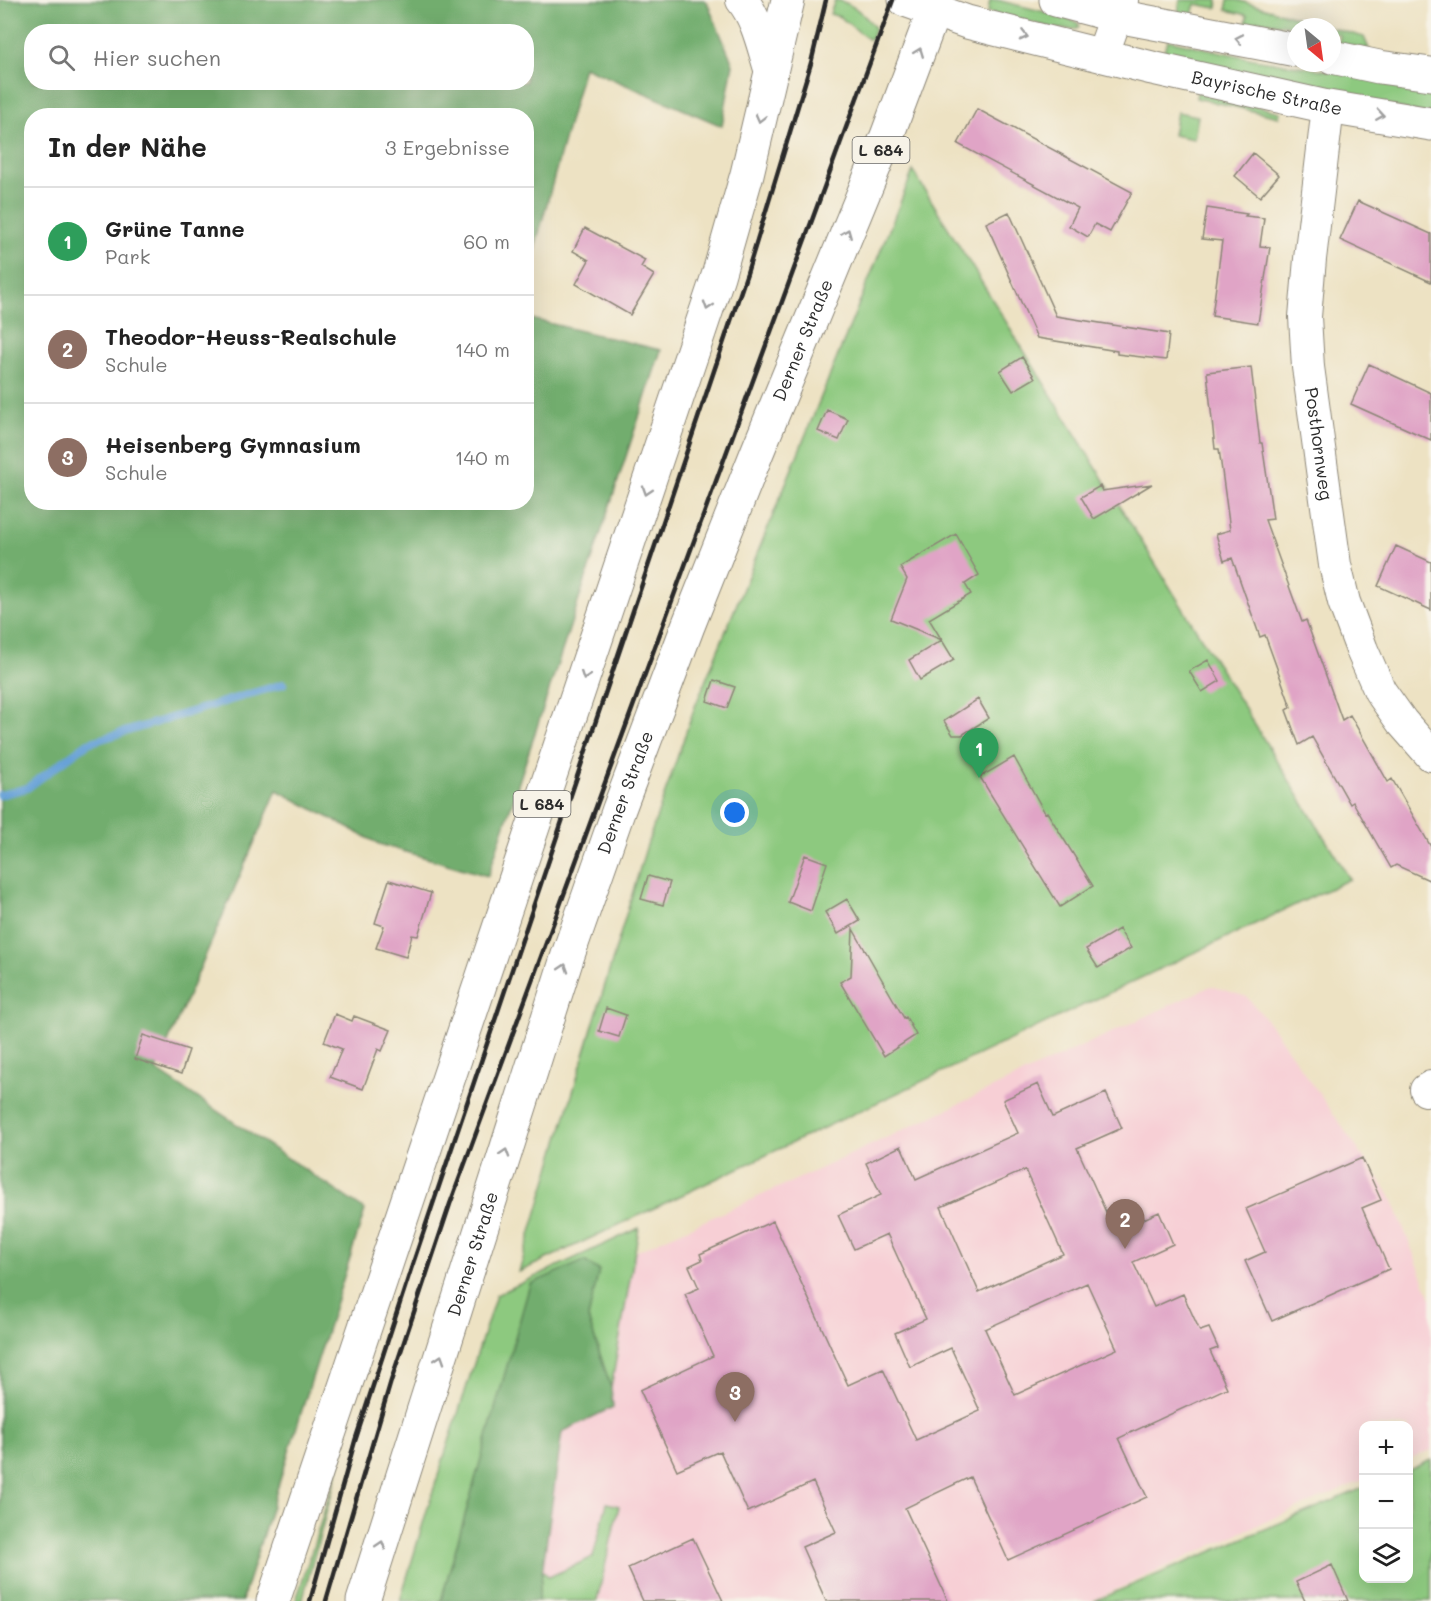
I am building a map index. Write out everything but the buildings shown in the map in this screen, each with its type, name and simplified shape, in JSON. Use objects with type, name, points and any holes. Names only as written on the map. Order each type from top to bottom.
[{"type":"main road","name":"L 684","points":[[273,1601],[718,276],[747,174],[788,0]]},
{"type":"main road","points":[[1056,0],[1120,8],[1287,48]]},
{"type":"main road","name":"Bayrische Straße","points":[[926,4],[967,21],[1152,68],[1328,107],[1431,124]]},
{"type":"main road","name":"Derner Straße","points":[[363,1601],[568,955],[619,809],[697,604],[887,136],[926,4]]},
{"type":"main road","points":[[1341,59],[1431,74]]},
{"type":"street","points":[[742,0],[755,24],[771,72]]},
{"type":"street","points":[[1102,56],[1120,8]]},
{"type":"street","name":"Posthornweg","points":[[1328,107],[1305,317],[1308,367],[1335,565],[1344,602],[1380,691],[1402,722],[1431,755]]},
{"type":"shaded area","points":[[1211,986],[1247,997],[1271,1025],[1392,1198],[1431,1299],[1431,1450],[1413,1458],[1413,1421],[1359,1421],[1359,1482],[1091,1601],[487,1601],[597,1269],[802,1177]]},
{"type":"green space","points":[[0,0],[704,0],[707,2],[733,64],[722,126],[584,67],[534,251],[534,108],[24,108],[24,510],[534,510],[534,320],[661,350],[488,876],[379,844],[277,790],[156,1070],[365,1210],[242,1601],[0,1601]]},
{"type":"green space","points":[[835,0],[852,6],[867,18],[875,28],[871,39],[840,17],[830,14]]},
{"type":"green space","points":[[990,0],[1057,15],[1078,23],[1079,26],[1077,29],[1057,29],[988,12]]},
{"type":"green space","points":[[1180,0],[1218,0],[1217,8],[1195,4],[1191,18],[1178,15]]},
{"type":"green space","points":[[1228,0],[1237,0],[1299,18],[1287,18],[1287,25],[1257,20],[1255,29],[1246,28],[1247,15],[1226,10]]},
{"type":"green space","points":[[1341,31],[1364,37],[1369,49],[1341,43]]},
{"type":"green space","points":[[1168,40],[1287,64],[1287,72],[1336,72],[1431,87],[1431,115],[1162,55]]},
{"type":"green space","points":[[1197,92],[1280,112],[1279,117],[1196,98]]},
{"type":"green space","points":[[1177,112],[1198,116],[1194,139],[1173,135]]},
{"type":"green space","points":[[913,171],[1350,879],[519,1272],[646,848],[694,709]]},
{"type":"green space","points":[[639,1228],[611,1388],[588,1318],[598,1270],[531,1284],[441,1601],[400,1601],[496,1295]]},
{"type":"green space","points":[[584,1261],[599,1270],[588,1318],[611,1388],[613,1407],[562,1432],[538,1601],[441,1601],[530,1284]]},
{"type":"green space","points":[[344,1448],[302,1601],[296,1601]]},
{"type":"green space","points":[[1431,1460],[1431,1601],[1094,1601],[1359,1490],[1359,1583],[1413,1583],[1413,1468]]},
{"type":"green space","points":[[607,1503],[619,1506],[597,1601],[538,1601],[542,1570],[549,1577],[593,1557]]},
{"type":"waterway","points":[[0,795],[27,788],[88,743],[283,684]]},
{"type":"railway","points":[[310,1601],[355,1441],[411,1269],[747,273],[811,63],[826,0]]},
{"type":"railway","points":[[326,1601],[391,1381],[450,1204],[893,0]]},
{"type":"place","name":"Grüne Tanne","points":[[979,778]]},
{"type":"place","name":"Theodor-Heuss-Realschule","points":[[1125,1249]]},
{"type":"place","name":"Heisenberg Gymnasium","points":[[735,1422]]}]
